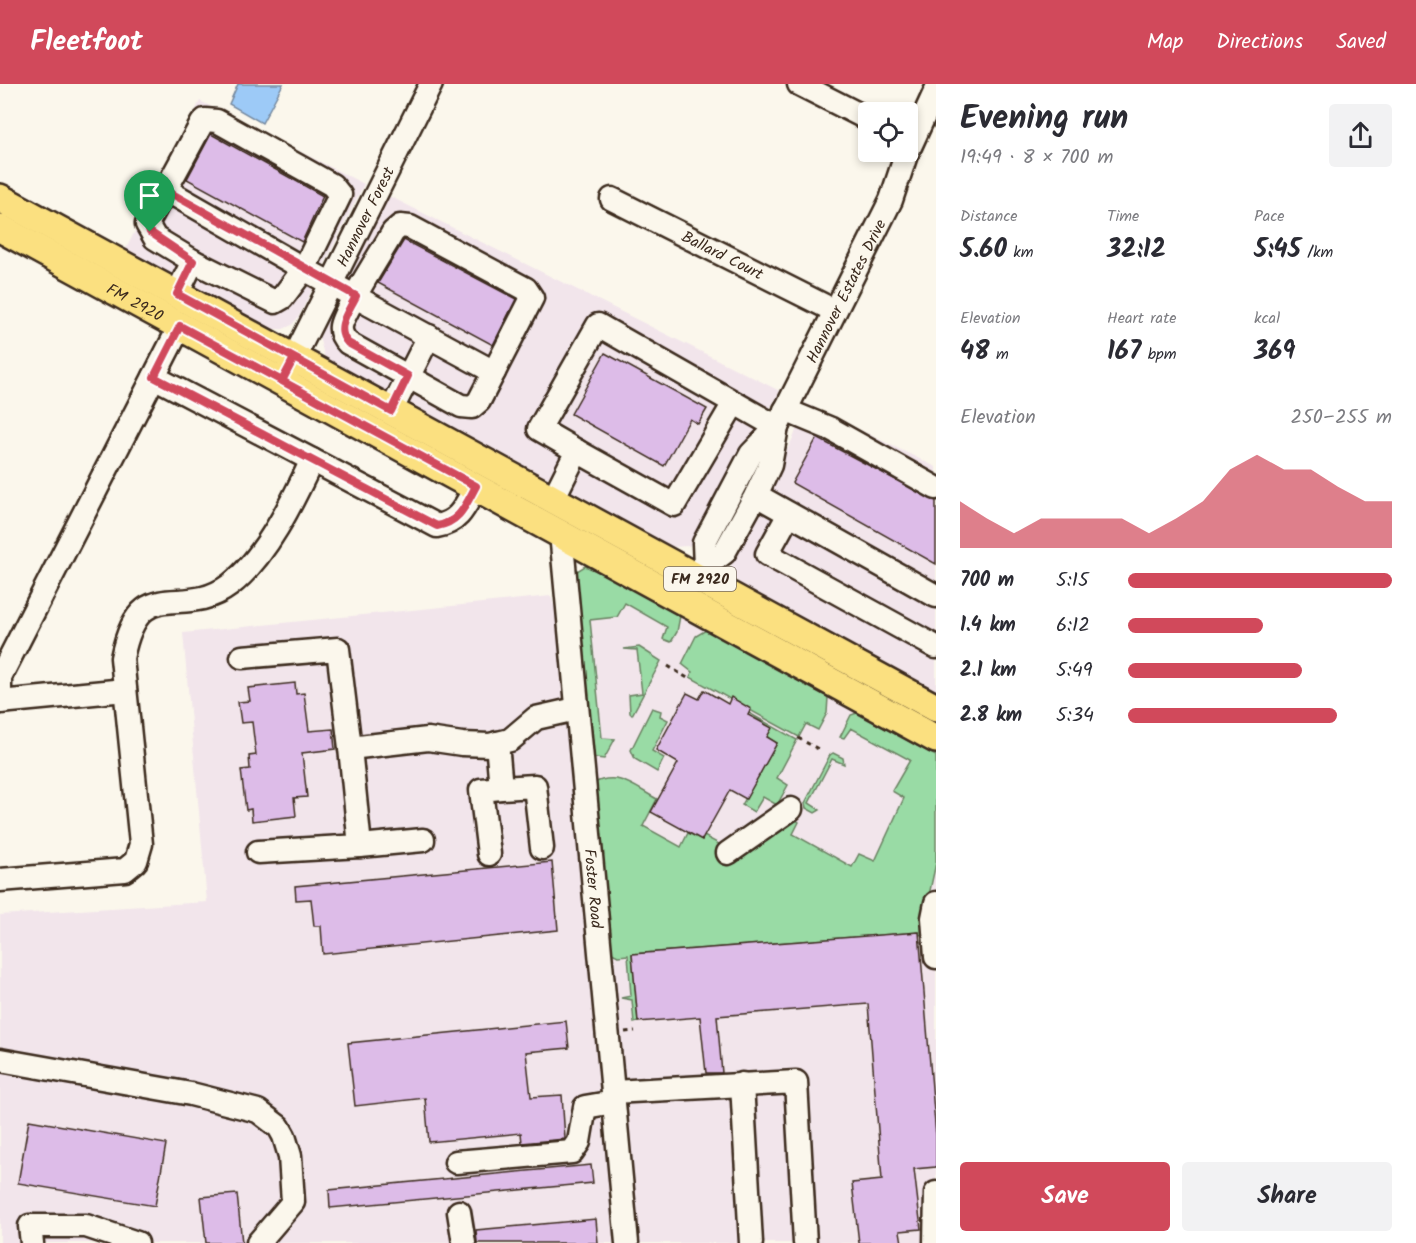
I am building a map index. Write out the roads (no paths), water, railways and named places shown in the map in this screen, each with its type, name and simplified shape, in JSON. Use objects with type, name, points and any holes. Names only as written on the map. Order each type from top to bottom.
[{"type":"main road","name":"FM 2920","points":[[0,198],[177,294],[288,369],[476,486],[936,739]]},
{"type":"main road","name":"FM 2920","points":[[0,228],[180,326],[391,411],[553,499],[703,573],[936,708]]},
{"type":"street","name":"Hannover Forest","points":[[288,369],[431,84]]},
{"type":"street","points":[[799,84],[858,113]]},
{"type":"street","name":"Hannover Estates Drive","points":[[918,125],[936,90]]},
{"type":"street","points":[[210,120],[332,185],[340,195],[304,268],[282,298],[275,302],[193,261],[155,238],[147,224],[165,190],[202,123],[210,120]]},
{"type":"street","name":"Hannover Estates Drive","points":[[703,573],[724,553],[756,495],[770,465],[781,419],[891,200],[903,162]]},
{"type":"street","points":[[165,190],[494,372]]},
{"type":"street","name":"Ballard Court","points":[[612,199],[835,311]]},
{"type":"street","points":[[400,226],[410,227],[526,289],[532,298],[530,308],[494,372],[479,401],[472,407],[461,406],[348,343],[343,338],[341,326],[356,296],[393,232],[400,226]]},
{"type":"street","points":[[177,294],[193,261]]},
{"type":"street","points":[[734,403],[674,505],[539,429],[598,325],[734,403],[781,419],[831,429],[936,488]]},
{"type":"street","points":[[125,690],[0,702],[0,677],[180,326]]},
{"type":"street","points":[[391,411],[429,336]]},
{"type":"street","points":[[154,377],[437,526],[450,524],[460,516],[476,486]]},
{"type":"street","name":"Hannover Estates Drive","points":[[703,573],[704,543],[751,454],[781,419]]},
{"type":"street","points":[[553,499],[577,451]]},
{"type":"street","points":[[0,880],[125,870],[136,861],[141,844],[122,658],[127,634],[135,618],[148,604],[214,595],[231,584],[251,563],[278,525],[312,460]]},
{"type":"street","points":[[756,495],[936,596]]},
{"type":"street","points":[[789,514],[766,554],[936,647]]},
{"type":"street","name":"Foster Road","points":[[561,533],[627,1243]]},
{"type":"street","points":[[242,657],[338,649],[360,846]]},
{"type":"street","points":[[350,748],[428,739],[462,744],[497,743],[510,740],[536,718],[576,709]]},
{"type":"street","points":[[497,743],[501,788]]},
{"type":"street","points":[[489,854],[481,790],[535,786],[542,848]]},
{"type":"street","points":[[728,853],[791,809]]},
{"type":"street","points":[[258,852],[423,840]]},
{"type":"street","points":[[936,903],[933,918],[936,957]]},
{"type":"street","points":[[0,1060],[214,1099],[247,1107],[270,1119],[284,1136],[294,1190],[290,1208],[258,1243]]},
{"type":"street","points":[[456,1162],[572,1152],[579,1142],[585,1107],[613,1097],[742,1084],[796,1082],[805,1243]]},
{"type":"street","points":[[742,1084],[751,1243]]},
{"type":"street","points":[[935,1243],[936,1194]]},
{"type":"street","points":[[459,1212],[464,1243]]},
{"type":"street","points":[[32,1243],[30,1226],[137,1243]]},
{"type":"water","points":[[238,84],[283,84],[262,123],[229,104]]}]
